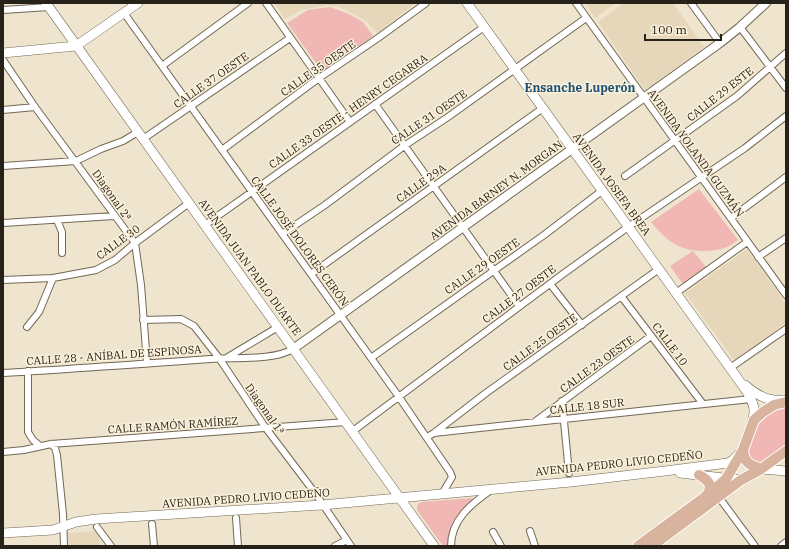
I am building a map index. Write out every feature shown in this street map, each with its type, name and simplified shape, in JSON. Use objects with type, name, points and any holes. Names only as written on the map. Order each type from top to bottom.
[{"type":"main road","points":[[3,53],[76,46],[138,3]]},
{"type":"main road","name":"AVENIDA JOSEFA BREA","points":[[467,3],[738,379],[751,399],[754,412],[751,428]]},
{"type":"main road","name":"AVENIDA JUAN PABLO DUARTE","points":[[47,5],[434,546]]},
{"type":"main road","name":"AVENIDA JOSEFA BREA","points":[[738,379],[752,391],[764,398],[786,401]]},
{"type":"main road","points":[[638,546],[705,497],[726,479],[743,450],[754,420],[774,405],[786,401]]},
{"type":"main road","points":[[743,450],[744,457],[750,465],[761,469],[786,471]]},
{"type":"main road","name":"AVENIDA PEDRO LIVIO CEDEÑO","points":[[3,533],[53,530],[79,521],[96,519],[322,506],[665,471],[728,463],[743,450]]},
{"type":"main road","points":[[652,546],[718,496],[741,480],[761,469],[786,451]]},
{"type":"main road","points":[[665,471],[741,480]]},
{"type":"main road","points":[[699,475],[707,479],[709,482],[710,490],[705,497]]},
{"type":"street","points":[[162,66],[248,3]]},
{"type":"street","points":[[266,3],[350,122]]},
{"type":"street","name":"CALLE 35 OESTE","points":[[222,150],[426,3]]},
{"type":"street","name":"AVENIDA YOLANDA GUZMÁN","points":[[576,3],[786,295]]},
{"type":"street","points":[[691,3],[720,43]]},
{"type":"street","name":"AVENIDA BARNEY N. MORGAN","points":[[293,349],[720,43],[766,3]]},
{"type":"street","points":[[3,10],[47,5]]},
{"type":"street","name":"CALLE JOSÉ DOLORES CERÓN","points":[[124,13],[427,437],[452,477],[442,494]]},
{"type":"street","name":"CALLE 31 OESTE","points":[[282,234],[404,146],[515,70],[523,62],[586,18]]},
{"type":"street","name":"CALLE 33 OESTE - HENRY CEGARRA","points":[[205,225],[484,27]]},
{"type":"street","points":[[740,27],[786,88]]},
{"type":"street","name":"CALLE 37 OESTE","points":[[76,161],[103,148],[140,135],[191,107],[290,38]]},
{"type":"street","name":"CALLE 29 ESTE","points":[[625,176],[737,96],[786,53]]},
{"type":"street","name":"Diagonal 2ª","points":[[3,60],[114,216],[135,243],[141,285],[147,363]]},
{"type":"street","points":[[375,104],[519,306]]},
{"type":"street","points":[[3,110],[36,107]]},
{"type":"street","name":"CALLE 29A","points":[[310,274],[543,108]]},
{"type":"street","name":"CALLE 27 OESTE","points":[[353,432],[519,306],[628,227],[745,148],[786,116]]},
{"type":"street","points":[[3,166],[76,161]]},
{"type":"street","points":[[731,218],[786,177]]},
{"type":"street","name":"CALLE 29 OESTE","points":[[371,358],[544,235],[603,190]]},
{"type":"street","name":"CALLE 30","points":[[3,280],[53,278],[96,270],[115,260],[135,243],[189,203]]},
{"type":"street","points":[[3,223],[114,216]]},
{"type":"street","points":[[57,220],[62,232],[62,253]]},
{"type":"street","points":[[758,257],[786,238]]},
{"type":"street","points":[[676,293],[747,242]]},
{"type":"street","name":"CALLE 25 OESTE","points":[[434,433],[486,393],[659,269]]},
{"type":"street","points":[[27,327],[39,312],[53,278]]},
{"type":"street","points":[[551,284],[582,325]]},
{"type":"street","name":"CALLE 10","points":[[621,296],[703,404]]},
{"type":"street","name":"Diagonal 1ª","points":[[143,320],[181,319],[194,326],[218,358],[265,427],[315,493],[322,506],[351,546]]},
{"type":"street","points":[[227,358],[278,327]]},
{"type":"street","points":[[730,368],[786,329]]},
{"type":"street","name":"CALLE 23 OESTE","points":[[535,422],[651,336]]},
{"type":"street","name":"CALLE 28 - ANÍBAL DE ESPINOSA","points":[[3,373],[280,355],[293,349]]},
{"type":"street","points":[[28,371],[28,432],[33,440],[40,446]]},
{"type":"street","name":"CALLE 18 SUR","points":[[427,437],[434,433],[751,399]]},
{"type":"street","points":[[562,401],[569,473]]},
{"type":"street","name":"CALLE RAMÓN RAMÍREZ","points":[[3,452],[24,450],[51,444],[346,422]]},
{"type":"street","points":[[51,444],[57,455],[64,546]]},
{"type":"street","points":[[451,546],[452,534],[462,514],[478,499],[492,489]]},
{"type":"street","points":[[718,496],[755,546]]},
{"type":"street","points":[[236,518],[238,546]]},
{"type":"street","points":[[152,524],[154,546]]},
{"type":"street","points":[[97,527],[111,546]]},
{"type":"street","points":[[530,531],[535,546]]},
{"type":"street","points":[[493,532],[501,546]]},
{"type":"street","points":[[335,546],[347,540]]},
{"type":"street","points":[[780,546],[786,542]]},
{"type":"shaded area","points":[[274,3],[416,3],[377,33],[366,21],[335,6],[301,10],[285,19]]},
{"type":"shaded area","points":[[585,3],[616,3],[595,18]]},
{"type":"shaded area","points":[[623,3],[673,3],[704,47],[645,90],[598,22]]},
{"type":"shaded area","points":[[330,7],[349,14],[363,22],[373,36],[322,71],[287,23],[308,10]]},
{"type":"shaded area","points":[[699,189],[738,240],[730,246],[707,251],[686,249],[670,241],[651,222]]},
{"type":"shaded area","points":[[747,249],[786,304],[786,323],[734,360],[685,293]]},
{"type":"shaded area","points":[[693,251],[711,273],[687,290],[670,266]]},
{"type":"shaded area","points":[[786,405],[786,445],[761,464],[753,462],[747,454],[757,423],[765,416]]},
{"type":"shaded area","points":[[473,498],[452,525],[448,546],[443,546],[417,510],[418,504],[422,502]]},
{"type":"shaded area","points":[[99,531],[100,546],[69,546],[68,533]]},
{"type":"district","name":"Ensanche Luperón","points":[[580,88]]}]
